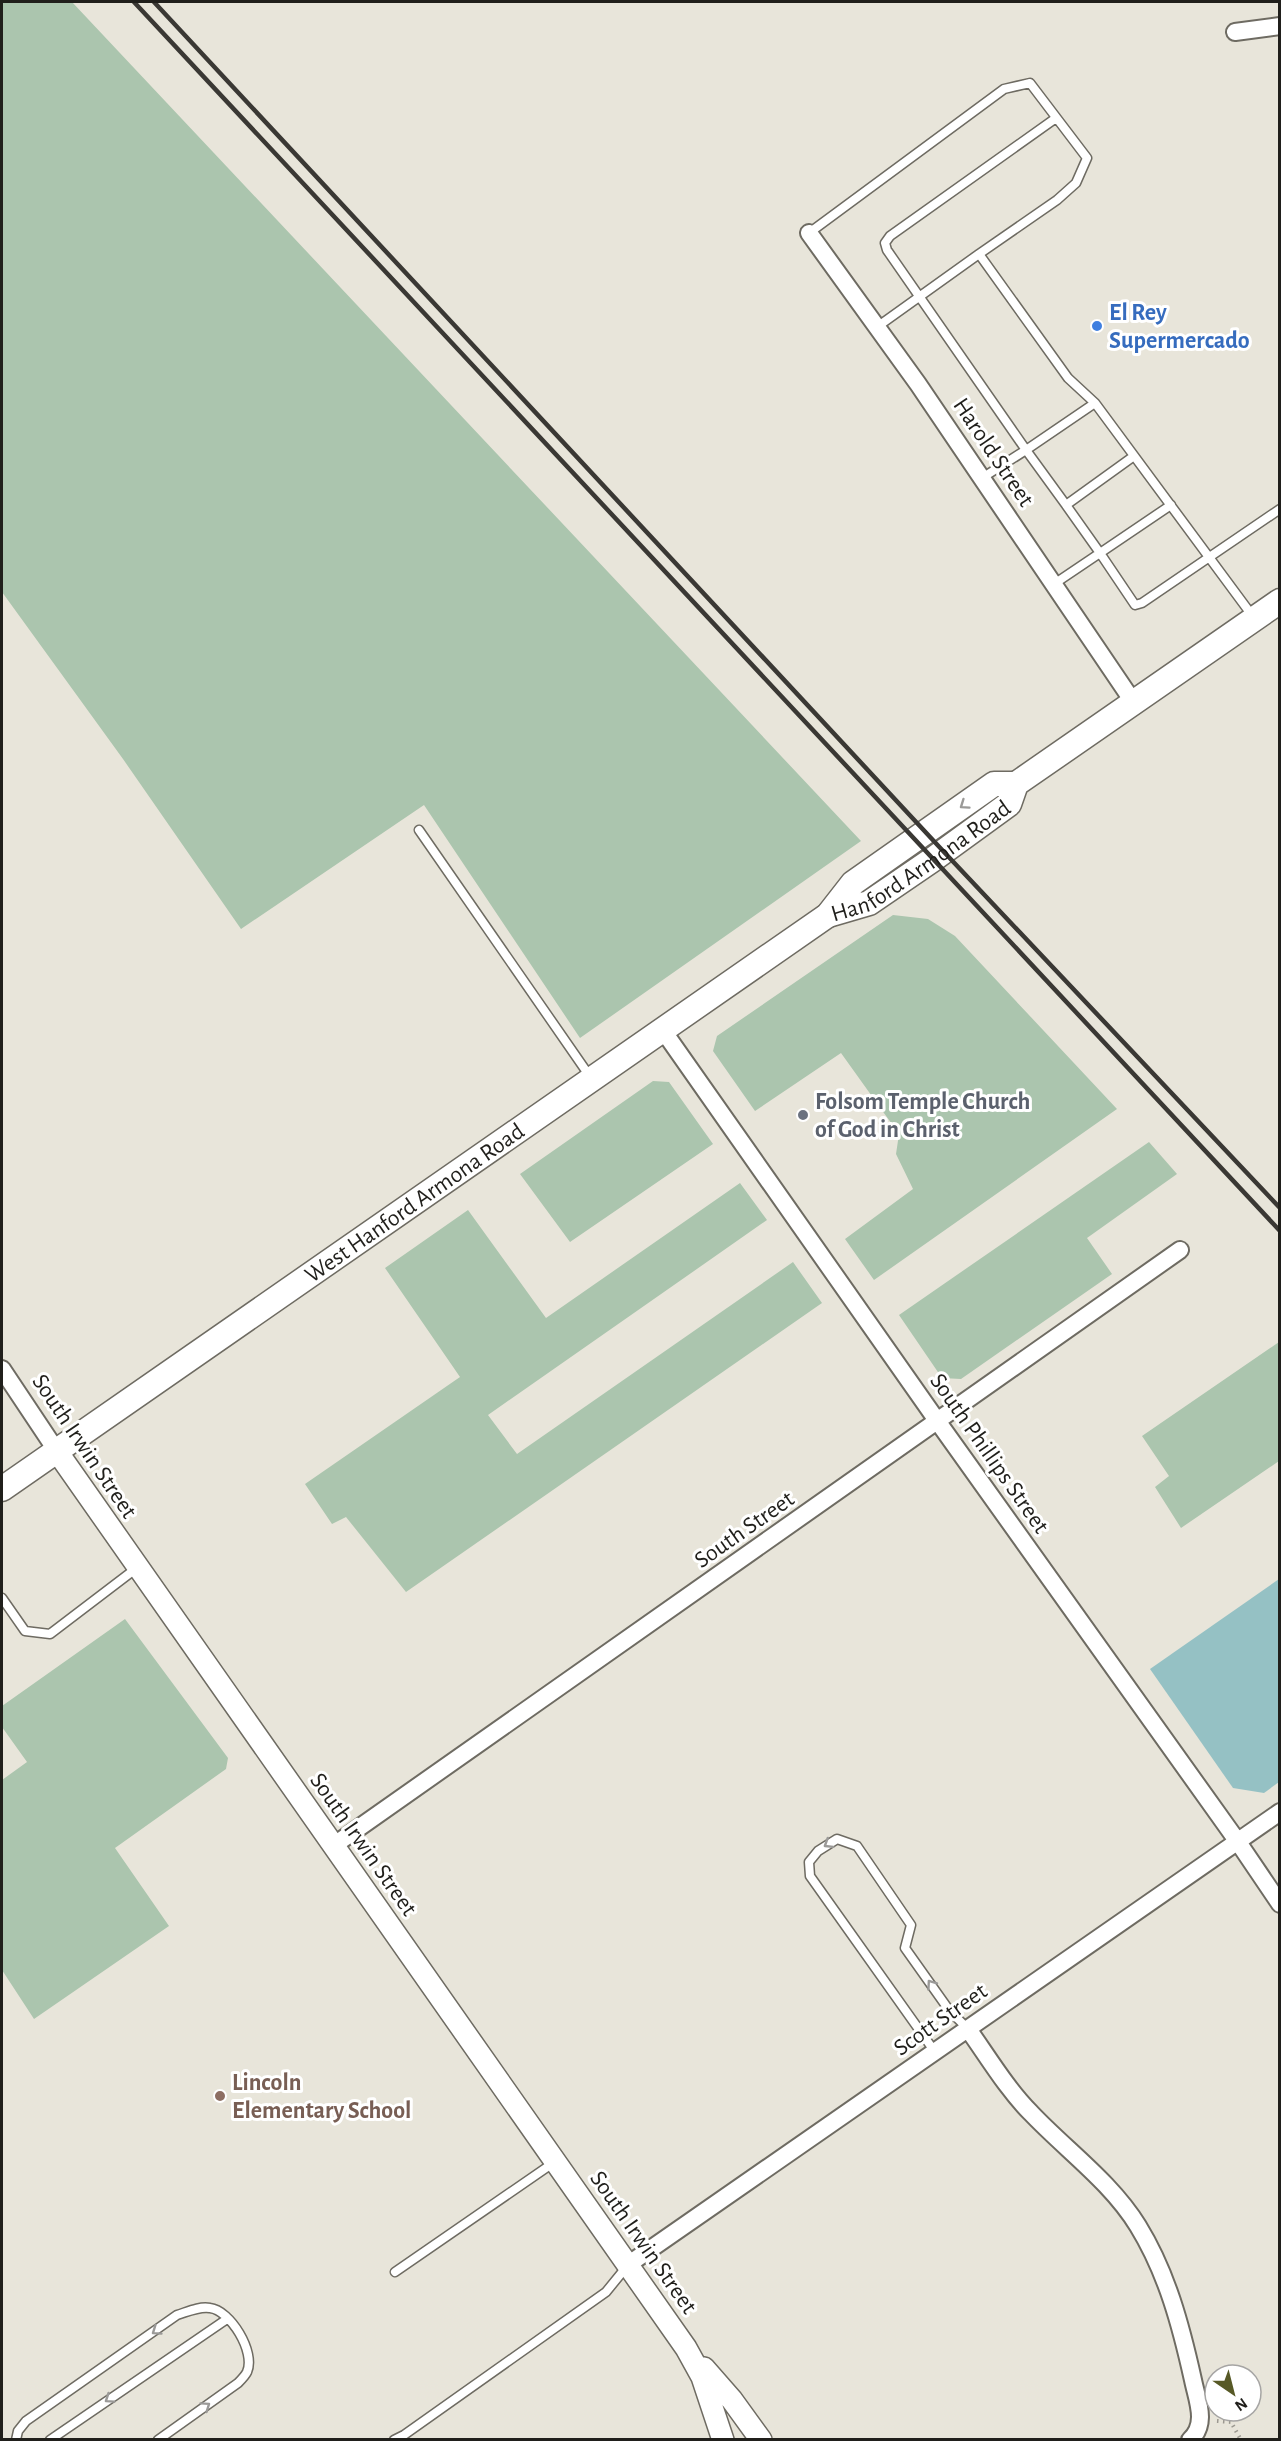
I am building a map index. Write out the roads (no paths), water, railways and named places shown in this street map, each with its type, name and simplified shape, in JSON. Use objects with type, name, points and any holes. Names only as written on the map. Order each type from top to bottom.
[{"type":"main road","name":"Hanford Armona Road","points":[[828,915],[869,903],[932,860],[1009,804],[1016,784],[1280,601]]},
{"type":"main road","name":"West Hanford Armona Road","points":[[2,1489],[828,915]]},
{"type":"street","points":[[1235,32],[1280,26]]},
{"type":"street","name":"Harold Street","points":[[809,233],[982,478],[1134,703]]},
{"type":"street","name":"South Phillips Street","points":[[662,1029],[1280,1904]]},
{"type":"street","name":"South Street","points":[[333,1846],[1180,1250]]},
{"type":"street","name":"South Irwin Street","points":[[2,1369],[56,1450],[686,2348]]},
{"type":"street","name":"Scott Street","points":[[628,2264],[1280,1812]]},
{"type":"street","points":[[968,2029],[1029,2112],[1108,2189],[1138,2225],[1159,2265],[1182,2332],[1201,2420],[1195,2435],[1190,2439]]},
{"type":"street","points":[[686,2348],[702,2377],[723,2439]]},
{"type":"street","points":[[686,2348],[732,2400],[761,2439]]},
{"type":"lane","points":[[809,233],[1004,89],[1030,83],[1087,158],[1076,183],[1057,200],[877,327]]},
{"type":"lane","points":[[1056,118],[890,236],[885,243],[887,250],[1135,605],[1142,603],[1280,509]]},
{"type":"lane","points":[[979,254],[1068,378],[1095,403],[1255,618]]},
{"type":"lane","points":[[982,478],[1095,403]]},
{"type":"lane","points":[[1066,505],[1134,456]]},
{"type":"lane","points":[[1054,584],[1171,505]]},
{"type":"lane","points":[[419,830],[591,1078]]},
{"type":"lane","points":[[2,1598],[25,1631],[50,1634],[138,1567]]},
{"type":"lane","points":[[935,2052],[810,1876],[809,1862],[818,1851],[837,1839],[857,1846],[911,1925],[905,1948],[949,2010],[968,2029]]},
{"type":"lane","points":[[395,2272],[556,2161]]},
{"type":"lane","points":[[394,2439],[606,2292],[628,2264]]},
{"type":"lane","points":[[16,2439],[18,2431],[26,2421],[177,2316],[209,2307],[222,2312],[247,2347],[249,2364],[247,2373],[238,2383],[158,2439]]},
{"type":"lane","points":[[50,2439],[227,2319]]},
{"type":"water","points":[[1279,1579],[1279,1782],[1264,1793],[1233,1788],[1150,1669]]},
{"type":"railway","points":[[134,2],[1280,1231]]},
{"type":"railway","points":[[154,2],[944,852],[1280,1208]]},
{"type":"place","name":"El Rey Supermercado","points":[[1097,326]]},
{"type":"place","name":"Folsom Temple Church of God in Christ","points":[[803,1115]]},
{"type":"place","name":"Lincoln Elementary School","points":[[220,2096]]}]
